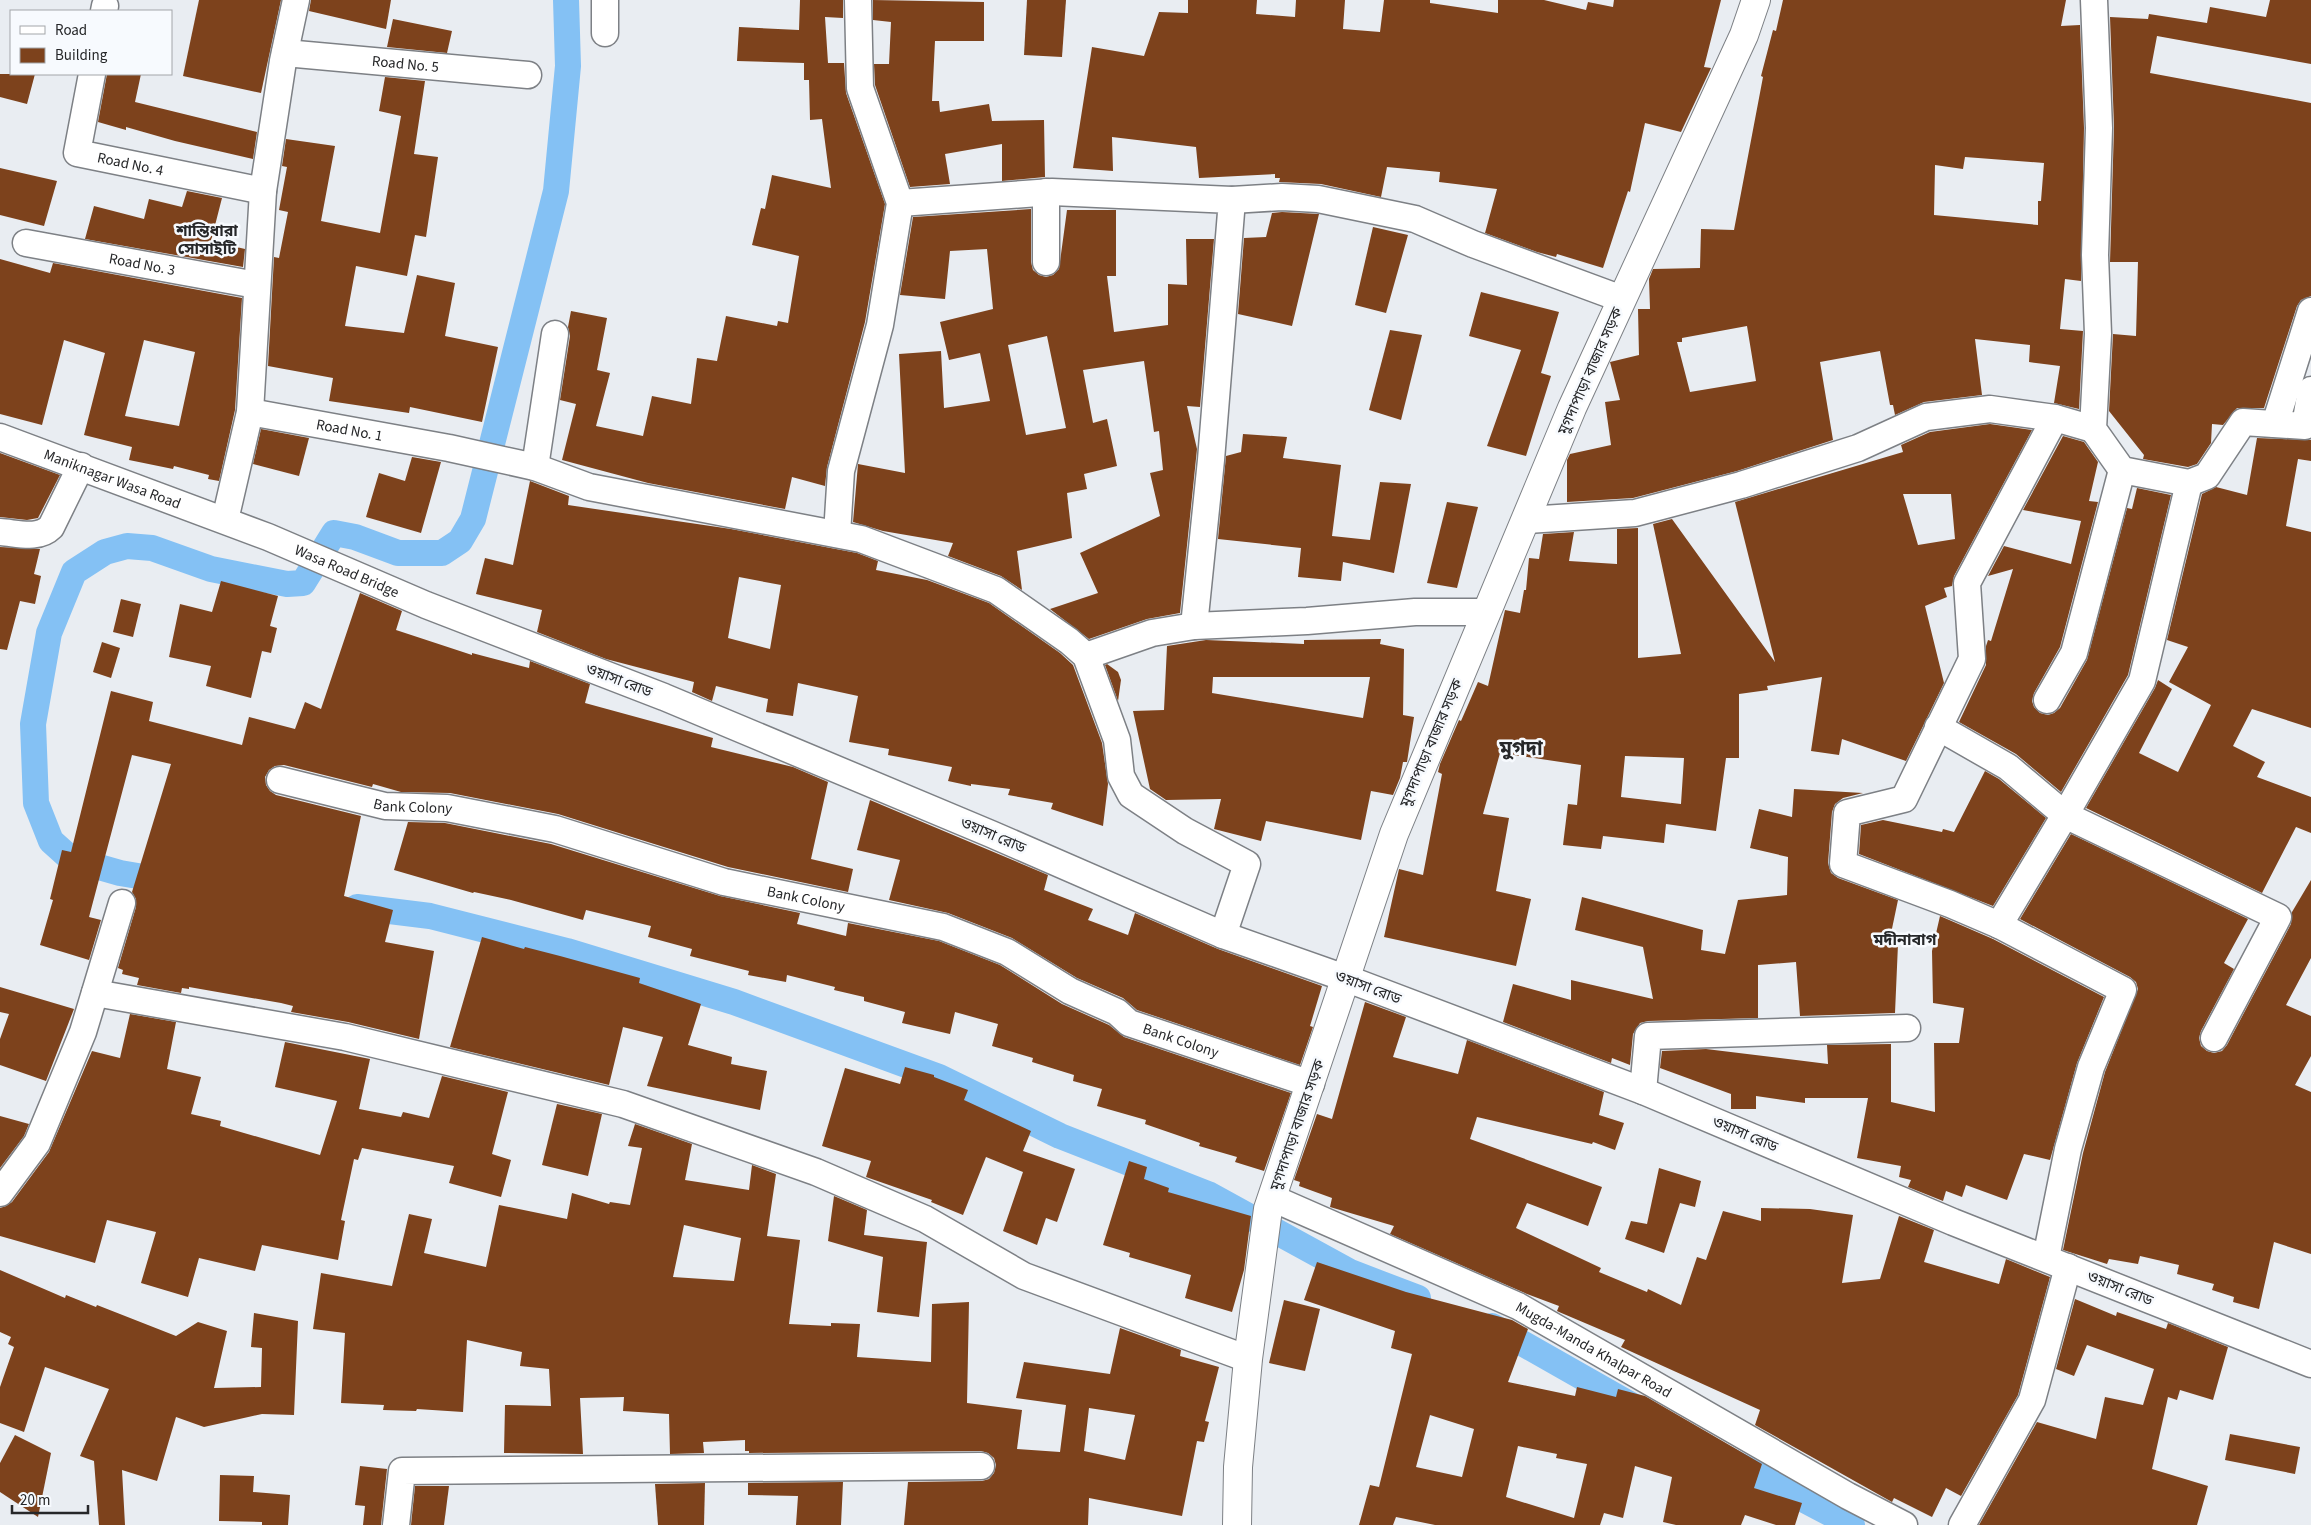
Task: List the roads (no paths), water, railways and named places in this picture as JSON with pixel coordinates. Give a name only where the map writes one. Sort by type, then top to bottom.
[{"type":"street","points":[[225,520],[250,412],[263,191],[285,52],[296,0]]},
{"type":"street","points":[[605,0],[605,33]]},
{"type":"street","points":[[837,534],[841,471],[880,325],[900,203],[860,88],[858,0]]},
{"type":"street","name":"মুগদাপাড়া বাজার সড়ক","points":[[1237,1525],[1238,1467],[1248,1359],[1270,1204],[1394,834],[1527,520],[1572,408],[1744,35],[1756,0]]},
{"type":"street","points":[[2094,0],[2099,128],[2095,255],[2098,334],[2094,428],[2122,470],[2189,483],[2207,476],[2243,422],[2305,426],[2311,390]]},
{"type":"street","name":"Road No. 5","points":[[285,52],[528,75]]},
{"type":"street","name":"Road No. 4","points":[[92,75],[77,153],[263,191]]},
{"type":"street","points":[[900,203],[1046,192],[1232,200],[1282,197],[1318,199],[1415,219],[1473,244],[1622,299]]},
{"type":"street","points":[[1046,192],[1046,262]]},
{"type":"street","points":[[1194,626],[1211,460],[1232,200]]},
{"type":"street","name":"Road No. 3","points":[[26,243],[256,285]]},
{"type":"street","points":[[2275,424],[2311,311]]},
{"type":"street","points":[[529,465],[555,334]]},
{"type":"street","points":[[1527,520],[1635,513],[1741,485],[1858,448],[1926,417],[1990,409],[2055,418],[2094,428]]},
{"type":"street","name":"Road No. 1","points":[[250,412],[449,448],[529,465],[589,487],[861,539],[996,590],[1069,641],[1086,656]]},
{"type":"street","points":[[1962,1525],[2032,1400],[2057,1263],[2068,1149],[2091,1067],[2123,990],[1999,925],[1950,904],[1842,864],[1847,813],[1904,799],[1972,659],[1966,583],[2055,418]]},
{"type":"street","name":"Maniknagar Wasa Road","points":[[0,438],[225,520]]},
{"type":"street","points":[[0,532],[36,535],[45,532],[51,527],[81,466]]},
{"type":"street","points":[[2047,700],[2074,653],[2122,470]]},
{"type":"street","points":[[1999,925],[2142,681],[2189,483]]},
{"type":"street","name":"Wasa Road Bridge","points":[[225,520],[426,605]]},
{"type":"street","name":"ওয়াসা রোড","points":[[426,605],[673,701],[991,834],[1223,935],[1346,978],[1643,1091],[1953,1222],[2311,1364]]},
{"type":"street","points":[[1223,935],[1247,864],[1185,831],[1131,796],[1121,776],[1117,740],[1086,656],[1152,633],[1194,626],[1307,621],[1415,612],[1487,612]]},
{"type":"street","points":[[1938,727],[2008,767],[2065,815],[2278,917],[2214,1038]]},
{"type":"street","name":"Bank Colony","points":[[280,780],[384,806],[447,808],[556,829],[724,882],[943,927],[1008,952],[1070,991],[1116,1012],[1129,1023],[1310,1084]]},
{"type":"street","points":[[0,1193],[37,1143],[84,1032],[122,903]]},
{"type":"street","points":[[95,993],[345,1037],[623,1104],[816,1172],[925,1219],[1024,1276],[1248,1359]]},
{"type":"street","points":[[1643,1091],[1648,1036],[1907,1028]]},
{"type":"street","name":"Mugda-Manda Khalpar Road","points":[[1270,1204],[1518,1306],[1848,1496],[1904,1525]]},
{"type":"street","points":[[396,1525],[402,1471],[981,1466]]},
{"type":"waterway","points":[[173,882],[120,873],[71,859],[51,841],[36,803],[33,724],[49,633],[74,572],[105,552],[127,546],[152,548],[211,569],[287,584],[303,583],[334,533],[355,537],[398,553],[442,553],[460,541],[473,519],[556,191],[568,66],[566,0]]},
{"type":"waterway","points":[[357,907],[430,916],[567,951],[734,1002],[939,1077],[1060,1136],[1208,1194],[1350,1272],[1418,1298]]},
{"type":"waterway","points":[[1492,1326],[1647,1414]]},
{"type":"waterway","points":[[1727,1459],[1852,1525]]},
{"type":"district","name":"শান্তিধারা সোসাইটি","points":[[207,239]]},
{"type":"district","name":"মুগদা","points":[[1521,748]]},
{"type":"district","name":"মদীনাবাগ","points":[[1905,939]]}]
